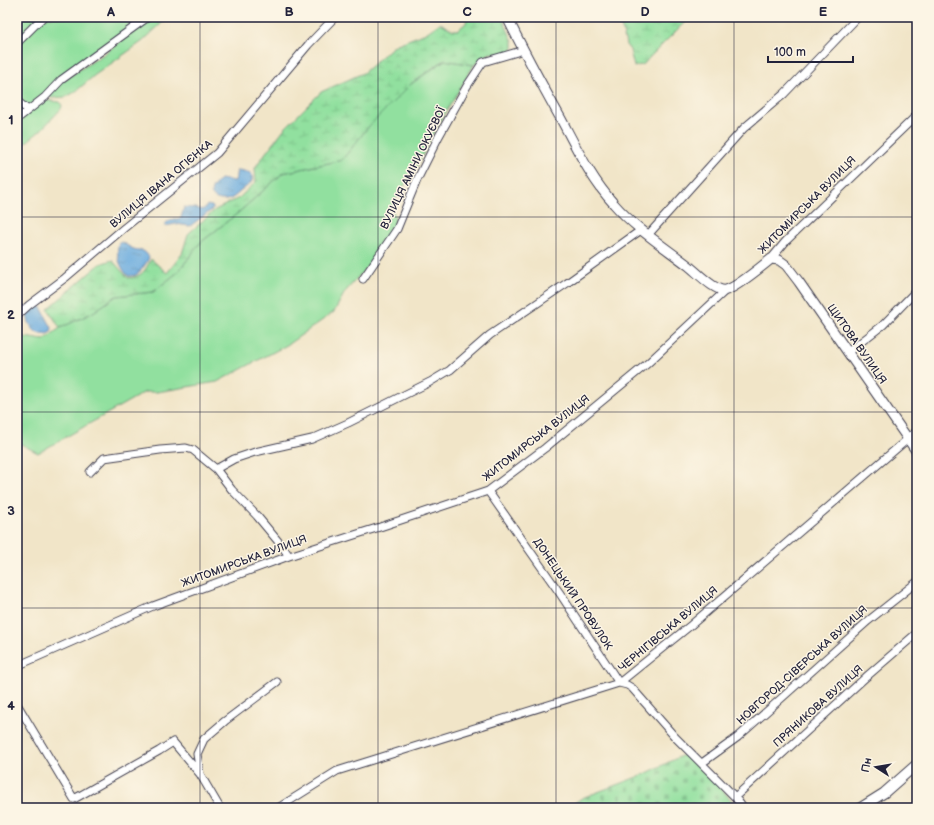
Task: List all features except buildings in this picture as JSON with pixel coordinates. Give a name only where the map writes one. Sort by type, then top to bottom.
[{"type":"street","points":[[17,43],[43,17]]},
{"type":"street","points":[[17,118],[45,97],[62,80],[148,17]]},
{"type":"street","name":"ВУЛИЦЯ ІВАНА ОГІЄНКА","points":[[17,316],[217,153],[308,45],[335,17]]},
{"type":"street","points":[[507,17],[587,168],[606,195],[615,206],[644,232],[715,287],[725,290]]},
{"type":"street","points":[[216,469],[234,459],[255,452],[312,439],[348,423],[430,382],[450,370],[490,335],[644,232],[744,128],[784,94],[858,17]]},
{"type":"street","name":"ВУЛИЦЯ АМІНИ ОКУЄВОЇ","points":[[363,279],[397,229],[417,180],[439,136],[467,86],[483,62],[524,50]]},
{"type":"street","points":[[17,101],[28,110]]},
{"type":"street","name":"ЖИТОМИРСЬКА ВУЛИЦЯ","points":[[17,666],[154,606],[289,556],[488,491],[545,448],[648,362],[725,290],[733,288],[771,259],[786,241],[917,115]]},
{"type":"street","name":"ЩИТОВА ВУЛИЦЯ","points":[[771,259],[779,260],[799,282],[917,452]]},
{"type":"street","points":[[848,352],[883,325],[917,290]]},
{"type":"street","name":"ЧЕРНІГІВСЬКА ВУЛИЦЯ","points":[[278,808],[337,771],[620,683],[691,625],[917,431]]},
{"type":"street","points":[[90,472],[104,458],[160,450],[186,448],[193,450],[216,469],[232,490],[257,516],[289,556]]},
{"type":"street","name":"ДОНЕЦЬКИЙ ПРОВУЛОК","points":[[488,491],[559,592],[620,683],[632,688],[675,737],[735,797],[743,808]]},
{"type":"street","name":"НОВГОРОД-СІВЕРСЬКА ВУЛИЦЯ","points":[[702,763],[738,737],[868,621],[917,582]]},
{"type":"street","name":"ПРЯНИКОВА ВУЛИЦЯ","points":[[735,797],[866,677],[917,633]]},
{"type":"street","points":[[200,774],[197,754],[204,739],[225,721],[277,682]]},
{"type":"street","points":[[17,704],[74,799],[159,751],[172,742],[200,774],[220,808]]},
{"type":"street","points":[[185,757],[197,754]]},
{"type":"street","points":[[860,808],[884,793],[917,764]]},
{"type":"green space","points":[[17,17],[145,17],[53,85],[27,109],[17,116]]},
{"type":"green space","points":[[152,17],[168,17],[143,41],[95,75],[75,92],[66,97],[51,98],[49,96],[61,82],[104,54]]},
{"type":"green space","points":[[467,17],[502,17],[513,42],[513,48],[510,53],[504,55],[490,53],[474,65],[444,60],[411,84],[369,126],[342,160],[283,173],[239,212],[200,243],[178,272],[153,292],[116,296],[92,313],[60,328],[48,309],[100,264],[112,260],[128,278],[140,275],[147,267],[151,259],[167,273],[182,254],[188,234],[215,210],[239,198],[256,182],[255,168],[261,159],[284,129],[321,92],[363,73],[395,45],[426,33],[440,23],[453,30],[458,30],[466,23]]},
{"type":"green space","points":[[615,17],[690,17],[644,64],[634,67],[630,50],[626,45],[625,39],[623,38],[624,33]]},
{"type":"green space","points":[[445,60],[474,65],[433,134],[413,175],[399,192],[392,209],[396,220],[385,243],[367,267],[345,292],[334,312],[287,345],[217,382],[157,392],[145,392],[38,453],[17,442],[17,336],[44,340],[60,328],[92,313],[116,296],[153,292],[178,272],[200,243],[239,212],[283,173],[342,160],[369,126],[411,84]]},
{"type":"green space","points":[[44,100],[60,102],[62,106],[61,109],[41,130],[17,150],[17,121]]},
{"type":"green space","points":[[689,752],[738,808],[621,808],[619,805],[614,808],[567,808],[582,798],[645,774]]},
{"type":"water","points":[[237,170],[251,173],[251,183],[230,199],[220,200],[214,197],[211,192],[214,185],[220,179],[235,181]]},
{"type":"water","points":[[207,205],[212,206],[213,209],[190,226],[176,224],[165,226],[164,224],[171,220],[181,218],[184,207],[202,210]]},
{"type":"water","points":[[122,242],[132,248],[144,251],[149,257],[141,271],[136,275],[128,276],[121,265],[118,256],[118,247],[119,243]]},
{"type":"water","points":[[34,305],[41,307],[52,328],[51,332],[46,334],[38,333],[29,323],[27,314]]}]
